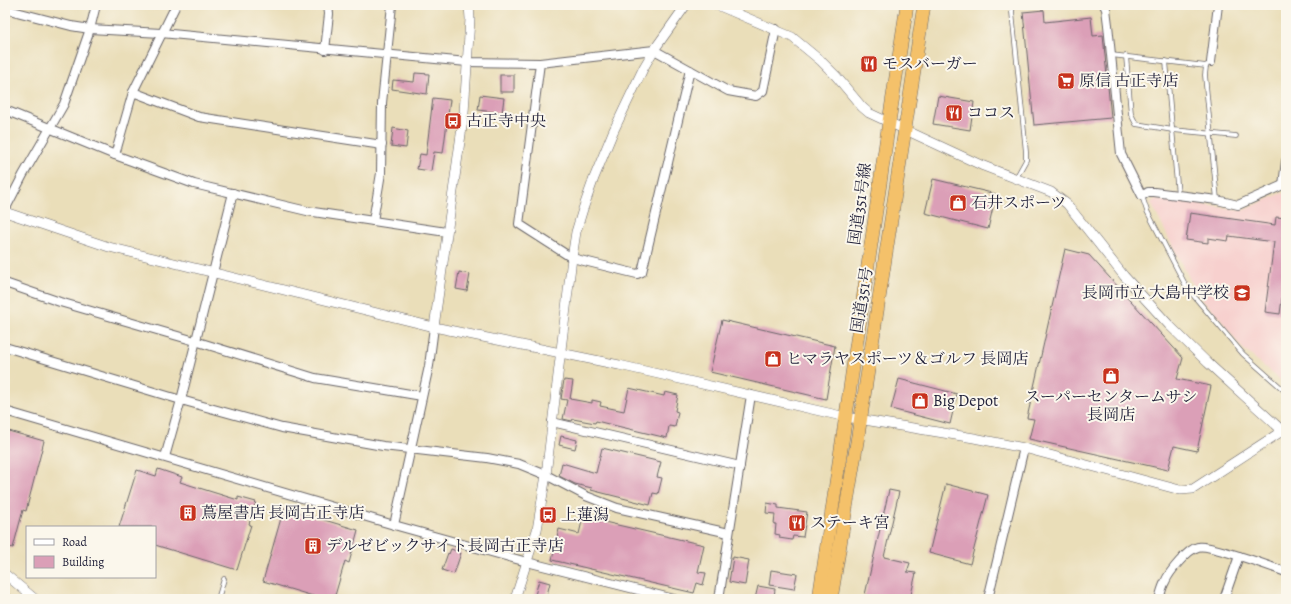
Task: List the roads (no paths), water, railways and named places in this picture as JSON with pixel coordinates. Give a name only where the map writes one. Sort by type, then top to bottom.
[{"type":"highway","name":"国道351号線","points":[[819,599],[907,5]]},
{"type":"highway","name":"国道351号","points":[[831,599],[861,420],[924,5]]},
{"type":"street","points":[[96,5],[90,29],[64,104],[5,211],[109,247],[434,327],[561,353],[846,417],[974,438],[1024,448],[1180,490],[1193,489],[1284,432],[1208,363],[1164,320],[1124,276],[1067,204],[1051,192],[981,166],[869,113],[821,61],[792,37],[717,5]]},
{"type":"street","points":[[115,155],[133,92],[176,5]]},
{"type":"street","points":[[325,50],[330,14],[328,5]]},
{"type":"street","points":[[373,221],[381,173],[382,103],[392,5]]},
{"type":"street","points":[[394,525],[429,366],[446,232],[464,113],[470,19],[469,5]]},
{"type":"street","points":[[515,599],[537,530],[546,475],[576,232],[594,178],[633,90],[654,50],[686,5]]},
{"type":"street","points":[[1104,5],[1108,25],[1121,154],[1142,196],[1148,192],[1154,192],[1217,200],[1238,205],[1284,185],[1286,162]]},
{"type":"street","points":[[1208,64],[1218,5]]},
{"type":"street","points":[[5,10],[71,26],[90,29],[161,33],[325,50],[468,62],[540,63],[654,50],[728,91],[756,96],[763,91],[776,29]]},
{"type":"street","points":[[540,63],[519,224],[572,258],[637,274],[642,272],[690,70]]},
{"type":"street","points":[[133,92],[199,116],[382,145]]},
{"type":"street","points":[[5,110],[115,155],[194,184],[307,211],[446,232]]},
{"type":"street","points":[[165,457],[181,400],[233,193]]},
{"type":"street","points":[[5,283],[60,302],[315,378],[422,396]]},
{"type":"street","points":[[5,347],[181,400],[282,428],[375,445],[487,458],[519,464],[546,475],[586,496],[617,508],[729,533]]},
{"type":"street","points":[[719,599],[751,395]]},
{"type":"street","points":[[5,411],[394,525],[527,562],[674,599]]},
{"type":"street","points":[[552,422],[740,466]]},
{"type":"street","points":[[988,599],[1024,448]]},
{"type":"street","points":[[1159,599],[1167,578],[1191,549],[1200,546],[1239,556],[1286,572]]},
{"type":"street","points":[[1224,599],[1239,556]]},
{"type":"street","points":[[5,574],[35,599]]},
{"type":"lane","points":[[1013,5],[1012,12],[1026,152],[1026,160],[1016,178]]},
{"type":"lane","points":[[1111,55],[1166,62],[1208,64],[1205,75],[1217,200]]},
{"type":"lane","points":[[1126,56],[1131,114],[1136,124],[1173,130],[1236,136]]},
{"type":"lane","points":[[1166,62],[1178,195]]},
{"type":"lane","points":[[1142,196],[1147,210],[1187,288],[1243,354],[1286,392]]},
{"type":"lane","points":[[218,599],[224,579]]},
{"type":"place","name":"モスバーガー","points":[[869,64]]},
{"type":"place","name":"原信 古正寺店","points":[[1066,81]]},
{"type":"place","name":"ココス","points":[[954,113]]},
{"type":"place","name":"古正寺中央","points":[[453,121]]},
{"type":"place","name":"石井スポーツ","points":[[958,203]]},
{"type":"place","name":"長岡市立 大島中学校","points":[[1242,293]]},
{"type":"place","name":"ヒマラヤスポーツ＆ゴルフ 長岡店","points":[[773,359]]},
{"type":"place","name":"スーパーセンタームサシ 長岡店","points":[[1111,376]]},
{"type":"place","name":"Big Depot","points":[[920,401]]},
{"type":"place","name":"蔦屋書店 長岡古正寺店","points":[[188,513]]},
{"type":"place","name":"上蓮潟","points":[[548,515]]},
{"type":"place","name":"ステーキ宮","points":[[797,523]]},
{"type":"place","name":"デルゼビックサイト長岡古正寺店","points":[[313,546]]}]
